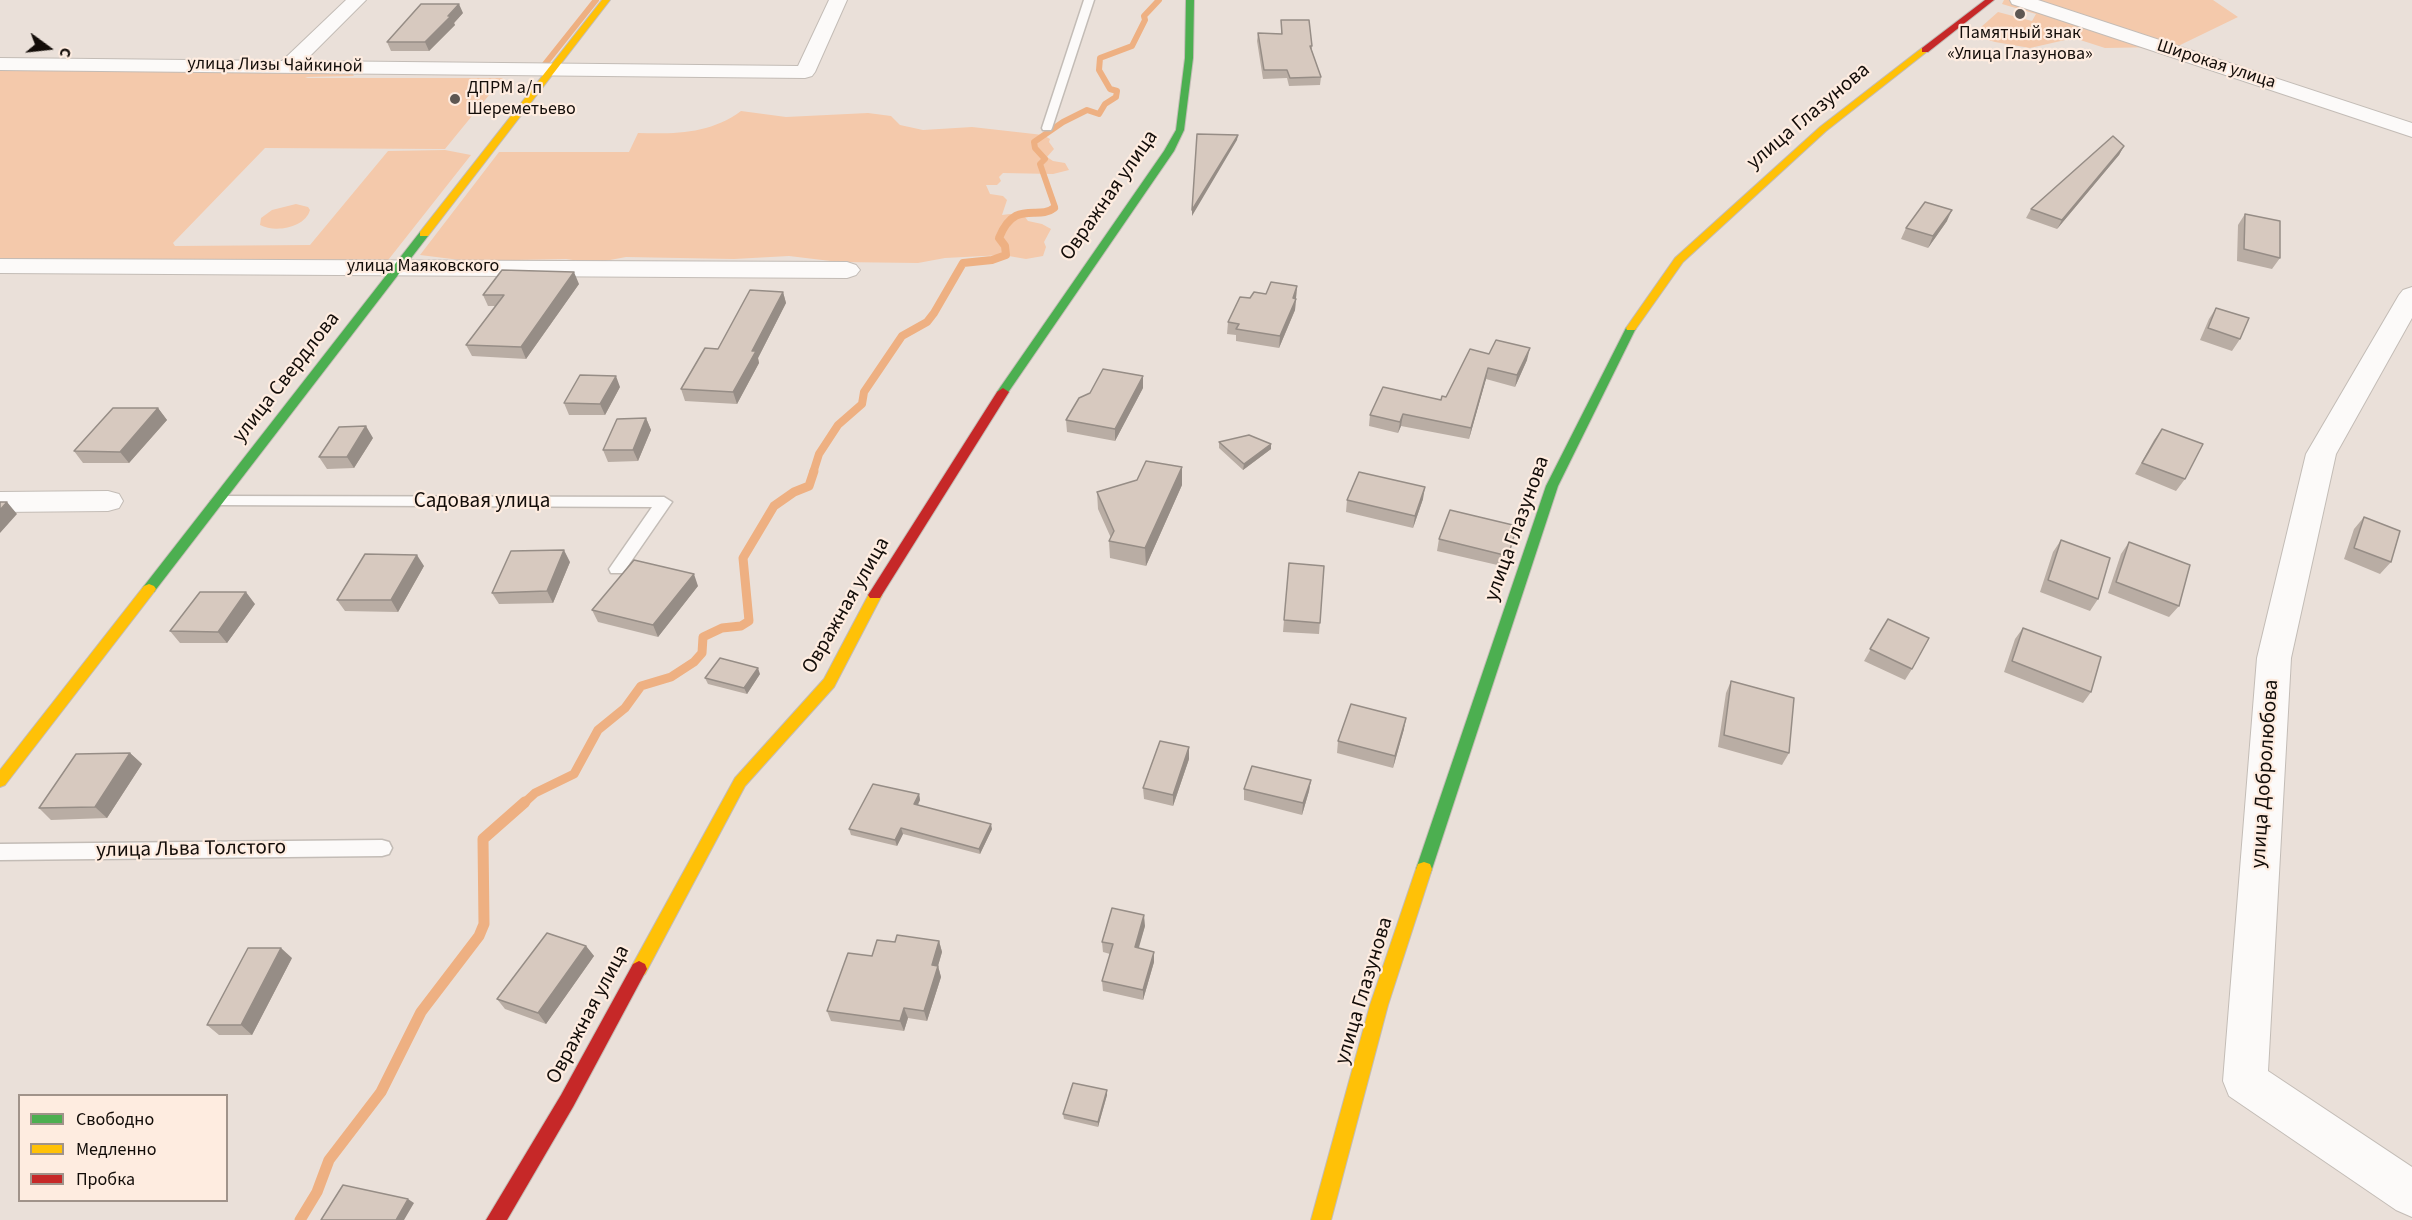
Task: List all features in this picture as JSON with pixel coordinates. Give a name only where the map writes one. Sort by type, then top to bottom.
[{"type":"street","points":[[288,66],[357,0]]},
{"type":"street","name":"улица Свердлова","points":[[0,781],[606,0]]},
{"type":"street","name":"улица Лизы Чайкиной","points":[[0,64],[805,72],[838,0]]},
{"type":"street","name":"Овражная улица","points":[[496,1220],[567,1101],[646,951],[740,782],[829,683],[871,602],[1014,374],[1169,152],[1180,130],[1189,58],[1190,0]]},
{"type":"street","name":"улица Глазунова","points":[[1321,1220],[1379,1005],[1552,486],[1634,321],[1679,260],[1823,129],[1990,0]]},
{"type":"street","name":"Широкая улица","points":[[2019,0],[2412,130]]},
{"type":"street","name":"улица Маяковского","points":[[0,266],[847,270]]},
{"type":"street","name":"улица Добролюбова","points":[[2412,295],[2321,454],[2274,658],[2245,1080],[2412,1194]]},
{"type":"street","points":[[0,502],[108,501]]},
{"type":"lane","points":[[1047,128],[1089,0]]},
{"type":"lane","name":"Садовая улица","points":[[219,501],[664,502],[617,569]]},
{"type":"lane","name":"улица Льва Толстого","points":[[0,852],[382,848]]},
{"type":"shaded area","points":[[2004,0],[2015,0],[2159,47],[2105,48],[2074,38],[2030,48],[1995,42],[1972,35],[1998,12],[2032,21],[2036,14],[2002,4]]},
{"type":"shaded area","points":[[2029,0],[2213,0],[2238,17],[2174,48]]},
{"type":"shaded area","points":[[0,67],[352,73],[354,76],[305,77],[308,78],[503,78],[445,149],[265,148],[173,243],[175,246],[310,245],[388,151],[445,150],[471,155],[385,264],[0,264]]},
{"type":"shaded area","points":[[741,111],[786,117],[868,113],[891,116],[900,125],[923,130],[972,127],[1043,135],[1050,139],[1049,142],[1054,149],[1047,157],[1053,161],[1065,163],[1069,170],[1053,174],[1003,173],[997,185],[986,185],[990,194],[1003,196],[1007,200],[1002,215],[1025,217],[1028,221],[1051,229],[1044,242],[1046,247],[1043,256],[1026,259],[1003,255],[945,258],[918,263],[839,262],[789,256],[734,259],[626,257],[594,263],[566,259],[468,261],[420,255],[499,152],[629,152],[638,133],[692,131],[717,124]]},
{"type":"shaded area","points":[[296,204],[308,207],[310,210],[307,216],[296,225],[273,229],[260,225],[261,218],[272,210]]},
{"type":"building","points":[[421,4],[459,4],[448,16],[451,16],[425,42],[387,42]]},
{"type":"building","points":[[1281,20],[1309,20],[1312,46],[1310,46],[1321,77],[1290,78],[1287,70],[1264,70],[1258,33],[1282,34]]},
{"type":"building","points":[[1197,134],[1238,135],[1192,210]]},
{"type":"building","points":[[2113,136],[2124,146],[2062,220],[2031,209]]},
{"type":"building","points":[[1925,202],[1952,210],[1933,236],[1906,228]]},
{"type":"building","points":[[2245,214],[2280,221],[2280,258],[2244,249]]},
{"type":"building","points":[[502,270],[574,272],[521,347],[466,345],[504,295],[483,295]]},
{"type":"building","points":[[1271,282],[1297,286],[1293,298],[1296,299],[1280,336],[1236,329],[1239,324],[1228,322],[1240,297],[1250,298],[1254,292],[1266,294]]},
{"type":"building","points":[[750,290],[783,292],[752,351],[756,351],[733,392],[681,389],[705,348],[718,349]]},
{"type":"building","points":[[2216,308],[2249,318],[2240,339],[2208,328]]},
{"type":"building","points":[[1496,340],[1530,348],[1517,375],[1488,368],[1471,428],[1403,414],[1400,422],[1370,415],[1383,387],[1441,400],[1442,396],[1446,397],[1470,349],[1489,354]]},
{"type":"building","points":[[1103,369],[1143,376],[1115,429],[1066,420],[1079,398],[1090,393]]},
{"type":"building","points":[[580,375],[616,376],[600,404],[564,403]]},
{"type":"building","points":[[113,408],[158,408],[120,452],[74,451]]},
{"type":"building","points":[[646,418],[633,450],[603,450],[617,419]]},
{"type":"building","points":[[366,426],[347,457],[319,457],[339,427]]},
{"type":"building","points":[[2162,429],[2203,444],[2185,479],[2142,463]]},
{"type":"building","points":[[1249,435],[1271,444],[1244,464],[1219,442]]},
{"type":"building","points":[[1146,461],[1182,467],[1145,548],[1109,541],[1114,531],[1097,492],[1137,480]]},
{"type":"building","points":[[1359,472],[1425,487],[1415,516],[1347,500]]},
{"type":"building","points":[[0,502],[7,502],[0,510]]},
{"type":"building","points":[[1450,510],[1517,526],[1508,556],[1439,539]]},
{"type":"building","points":[[2364,517],[2400,531],[2391,562],[2354,548]]},
{"type":"building","points":[[2061,540],[2110,558],[2098,599],[2048,580]]},
{"type":"building","points":[[2129,542],[2190,565],[2179,606],[2116,582]]},
{"type":"building","points":[[564,550],[547,591],[492,593],[511,551]]},
{"type":"building","points":[[365,554],[417,555],[391,600],[337,600]]},
{"type":"building","points":[[634,560],[694,574],[653,625],[592,610]]},
{"type":"building","points":[[1289,563],[1324,566],[1320,623],[1284,620]]},
{"type":"building","points":[[200,592],[246,592],[218,632],[170,631]]},
{"type":"building","points":[[1888,619],[1929,638],[1912,669],[1870,649]]},
{"type":"building","points":[[2023,628],[2101,657],[2091,692],[2012,661]]},
{"type":"building","points":[[720,658],[758,668],[744,688],[705,678]]},
{"type":"building","points":[[1731,681],[1794,698],[1789,753],[1724,735]]},
{"type":"building","points":[[1351,704],[1406,718],[1395,756],[1338,741]]},
{"type":"building","points":[[1160,741],[1189,747],[1173,795],[1143,788]]},
{"type":"building","points":[[130,753],[95,807],[39,808],[76,754]]},
{"type":"building","points":[[1252,766],[1311,780],[1303,803],[1244,789]]},
{"type":"building","points":[[873,784],[919,794],[914,804],[991,824],[979,849],[901,828],[895,840],[849,829]]},
{"type":"building","points":[[1112,908],[1144,915],[1135,947],[1154,952],[1143,990],[1102,981],[1113,944],[1102,942]]},
{"type":"building","points":[[547,933],[586,946],[538,1013],[497,999]]},
{"type":"building","points":[[897,935],[939,941],[932,965],[938,966],[924,1011],[904,1008],[900,1021],[827,1011],[848,953],[872,956],[877,940],[895,942]]},
{"type":"building","points":[[248,948],[281,948],[241,1025],[207,1025]]},
{"type":"building","points":[[1073,1083],[1107,1090],[1098,1122],[1063,1114]]},
{"type":"building","points":[[343,1185],[408,1199],[396,1220],[321,1220]]},
{"type":"waterway","points":[[545,64],[596,0]]},
{"type":"waterway","points":[[1054,208],[1040,164],[1045,159],[1035,148],[1034,142],[1063,122],[1087,110],[1099,114],[1105,104],[1116,97],[1117,91],[1110,89],[1099,70],[1100,58],[1132,46],[1145,20],[1144,16],[1159,0]]},
{"type":"waterway","points":[[813,473],[819,454],[838,425],[862,404],[864,392],[902,336],[927,322],[934,313],[963,263],[992,260],[1006,255],[1005,246],[999,238],[1012,218],[1019,214],[1041,213],[1054,208]]},
{"type":"waterway","points":[[523,804],[535,793],[574,774],[598,730],[625,708],[641,686],[671,677],[694,662],[702,653],[703,637],[722,628],[741,626],[749,621],[743,558],[774,506],[794,492],[809,486],[814,471]]},
{"type":"waterway","points":[[300,1220],[317,1192],[329,1160],[381,1092],[421,1012],[479,936],[484,924],[483,839],[525,802]]},
{"type":"traffic: fast","points":[[1003,392],[1169,151],[1180,130],[1189,58],[1190,0]]},
{"type":"traffic: fast","points":[[149,589],[424,234]]},
{"type":"traffic: fast","points":[[1424,869],[1552,486],[1631,328]]},
{"type":"traffic: slow","points":[[424,234],[606,0]]},
{"type":"traffic: slow","points":[[1631,328],[1679,260],[1823,129],[1925,50]]},
{"type":"traffic: slow","points":[[0,781],[149,589]]},
{"type":"traffic: slow","points":[[639,969],[740,782],[829,683],[875,595]]},
{"type":"traffic: slow","points":[[1321,1220],[1379,1005],[1424,869]]},
{"type":"traffic: jam","points":[[1925,50],[1990,0]]},
{"type":"traffic: jam","points":[[875,595],[1003,392]]},
{"type":"traffic: jam","points":[[496,1220],[567,1101],[639,969]]},
{"type":"place","name":"Памятный знак «Улица Глазунова»","points":[[2020,14]]},
{"type":"place","name":"ДПРМ а/п Шереметьево","points":[[455,99]]}]
